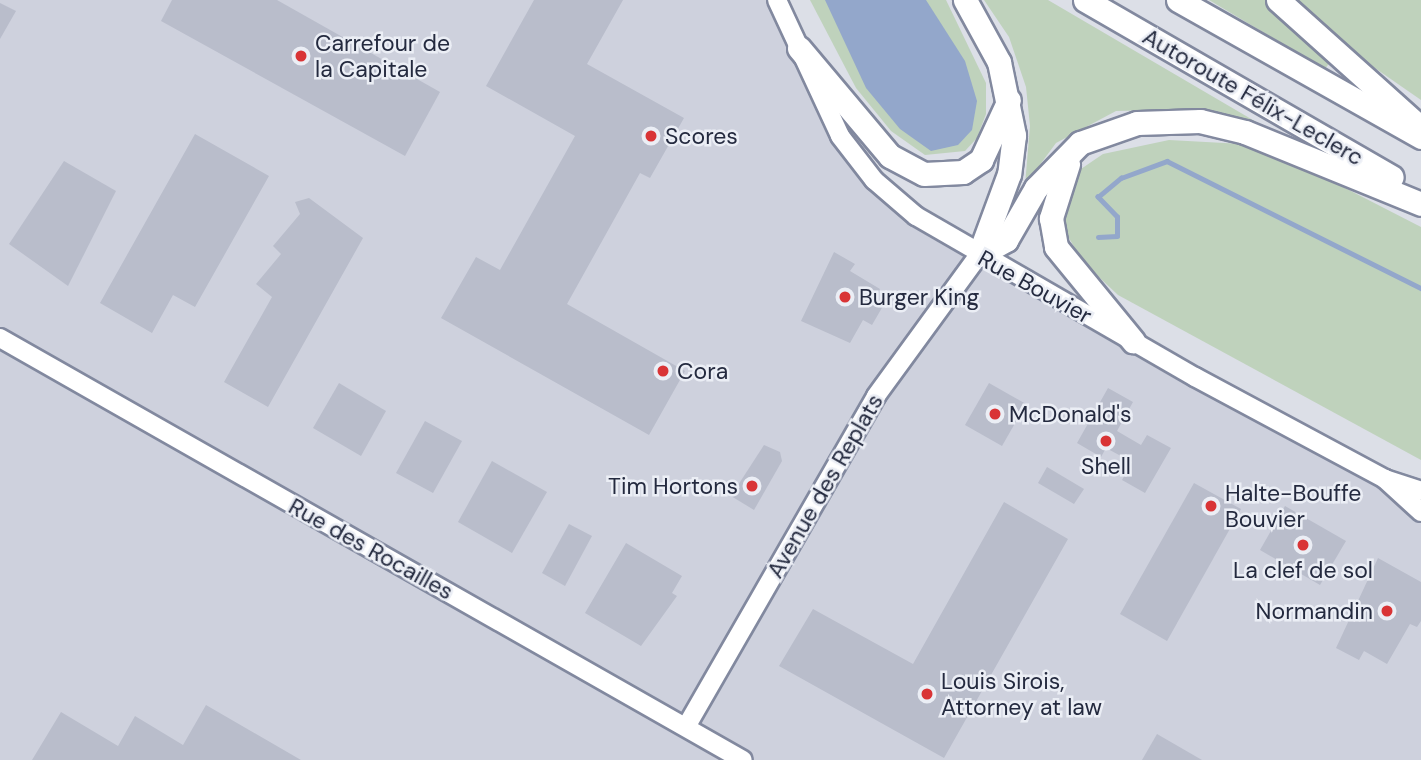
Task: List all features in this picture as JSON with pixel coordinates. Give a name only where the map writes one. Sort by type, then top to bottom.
[{"type":"highway","points":[[965,0],[999,62],[1009,100],[1014,135],[1009,174],[983,229],[979,255]]},
{"type":"highway","name":"Autoroute Félix-Leclerc","points":[[1085,0],[1421,195]]},
{"type":"highway","name":"Autoroute Félix-Leclerc","points":[[1178,0],[1421,137]]},
{"type":"highway","points":[[1278,0],[1421,128]]},
{"type":"highway","points":[[799,48],[890,156],[924,174],[962,172],[981,160],[1009,100]]},
{"type":"highway","points":[[979,255],[1006,240],[1036,188],[1080,143],[1137,122],[1200,121],[1245,132],[1421,204]]},
{"type":"highway","points":[[1080,143],[1055,193],[1053,235],[1075,275],[1133,341]]},
{"type":"street","name":"Rue Bouvier","points":[[777,0],[840,136],[874,180],[979,255],[1385,480],[1421,491]]},
{"type":"street","name":"Avenue des Replats","points":[[687,727],[876,396],[979,255]]},
{"type":"street","name":"Rue des Rocailles","points":[[0,338],[743,760]]},
{"type":"street","name":"Rue Bouvier","points":[[1385,480],[1421,512]]},
{"type":"shaded area","points":[[0,0],[777,0],[823,105],[894,199],[1421,504],[1421,760],[0,760]]},
{"type":"green space","points":[[810,0],[946,0],[986,83],[986,114],[977,138],[965,151],[925,155],[891,131],[856,88]]},
{"type":"green space","points":[[984,0],[1048,0],[1258,123],[1202,109],[1116,111],[1056,143],[1025,185],[1030,126],[1026,87],[1009,37]]},
{"type":"green space","points":[[1209,0],[1267,0],[1330,62],[1325,69]]},
{"type":"green space","points":[[1297,0],[1421,0],[1421,100],[1372,66]]},
{"type":"green space","points":[[1169,140],[1261,145],[1421,227],[1421,460],[1118,295],[1084,263],[1067,235],[1064,210],[1078,171],[1103,154]]},
{"type":"water","points":[[825,0],[926,0],[965,61],[977,101],[972,130],[958,145],[931,151],[900,129],[866,88]]},
{"type":"building","name":"Carrefour de la Capitale","points":[[172,0],[277,0],[440,92],[405,156],[161,21]]},
{"type":"building","points":[[534,0],[623,0],[587,64],[684,118],[650,178],[640,173],[567,304],[685,371],[649,435],[441,318],[476,257],[500,270],[575,136],[486,86]]},
{"type":"building","points":[[0,3],[16,11],[0,39]]},
{"type":"building","points":[[195,134],[269,176],[195,307],[173,295],[152,333],[100,303]]},
{"type":"building","points":[[64,161],[116,191],[68,286],[9,244]]},
{"type":"building","points":[[309,198],[363,238],[268,407],[224,382],[272,297],[256,284],[281,254],[273,246],[300,214],[295,202]]},
{"type":"building","name":"Burger King","points":[[834,252],[855,264],[850,271],[880,289],[874,301],[883,306],[872,325],[863,320],[850,343],[801,321]]},
{"type":"building","points":[[339,383],[386,411],[361,456],[313,428]]},
{"type":"building","name":"McDonald's","points":[[989,383],[1026,404],[1002,446],[965,425]]},
{"type":"building","name":"Shell","points":[[1108,388],[1133,402],[1117,431],[1141,445],[1147,435],[1171,448],[1145,493],[1122,480],[1132,462],[1106,448],[1101,457],[1077,443]]},
{"type":"building","points":[[425,421],[462,441],[433,493],[396,473]]},
{"type":"building","name":"Tim Hortons","points":[[764,445],[780,452],[782,461],[754,510],[731,496]]},
{"type":"building","points":[[492,461],[547,492],[512,553],[458,522]]},
{"type":"building","points":[[1047,467],[1084,489],[1074,504],[1038,483]]},
{"type":"building","points":[[1194,483],[1241,509],[1167,641],[1120,614]]},
{"type":"building","points":[[1004,502],[1068,539],[944,758],[779,666],[813,609],[913,664]]},
{"type":"building","name":"La clef de sol","points":[[1285,506],[1346,541],[1320,585],[1260,550]]},
{"type":"building","points":[[569,524],[592,536],[565,586],[542,573]]},
{"type":"building","points":[[626,543],[682,576],[672,593],[677,596],[641,646],[585,613]]},
{"type":"building","name":"Normandin","points":[[1378,558],[1421,582],[1421,621],[1417,627],[1410,624],[1387,664],[1364,651],[1359,660],[1336,648]]},
{"type":"building","points":[[206,705],[301,760],[32,760],[61,712],[118,746],[135,716],[183,745]]},
{"type":"building","points":[[1157,734],[1202,760],[1142,760]]},
{"type":"waterway","points":[[1098,237],[1117,236],[1117,217],[1098,197],[1121,178],[1167,161],[1421,288]]},
{"type":"place","name":"Carrefour de la Capitale","points":[[301,56]]},
{"type":"place","name":"Scores","points":[[651,136]]},
{"type":"place","name":"Burger King","points":[[845,297]]},
{"type":"place","name":"Cora","points":[[663,371]]},
{"type":"place","name":"McDonald's","points":[[995,414]]},
{"type":"place","name":"Shell","points":[[1106,441]]},
{"type":"place","name":"Tim Hortons","points":[[752,486]]},
{"type":"place","name":"Halte-Bouffe Bouvier","points":[[1211,506]]},
{"type":"place","name":"La clef de sol","points":[[1303,545]]},
{"type":"place","name":"Normandin","points":[[1387,611]]},
{"type":"place","name":"Louis Sirois, Attorney at law","points":[[927,694]]}]
